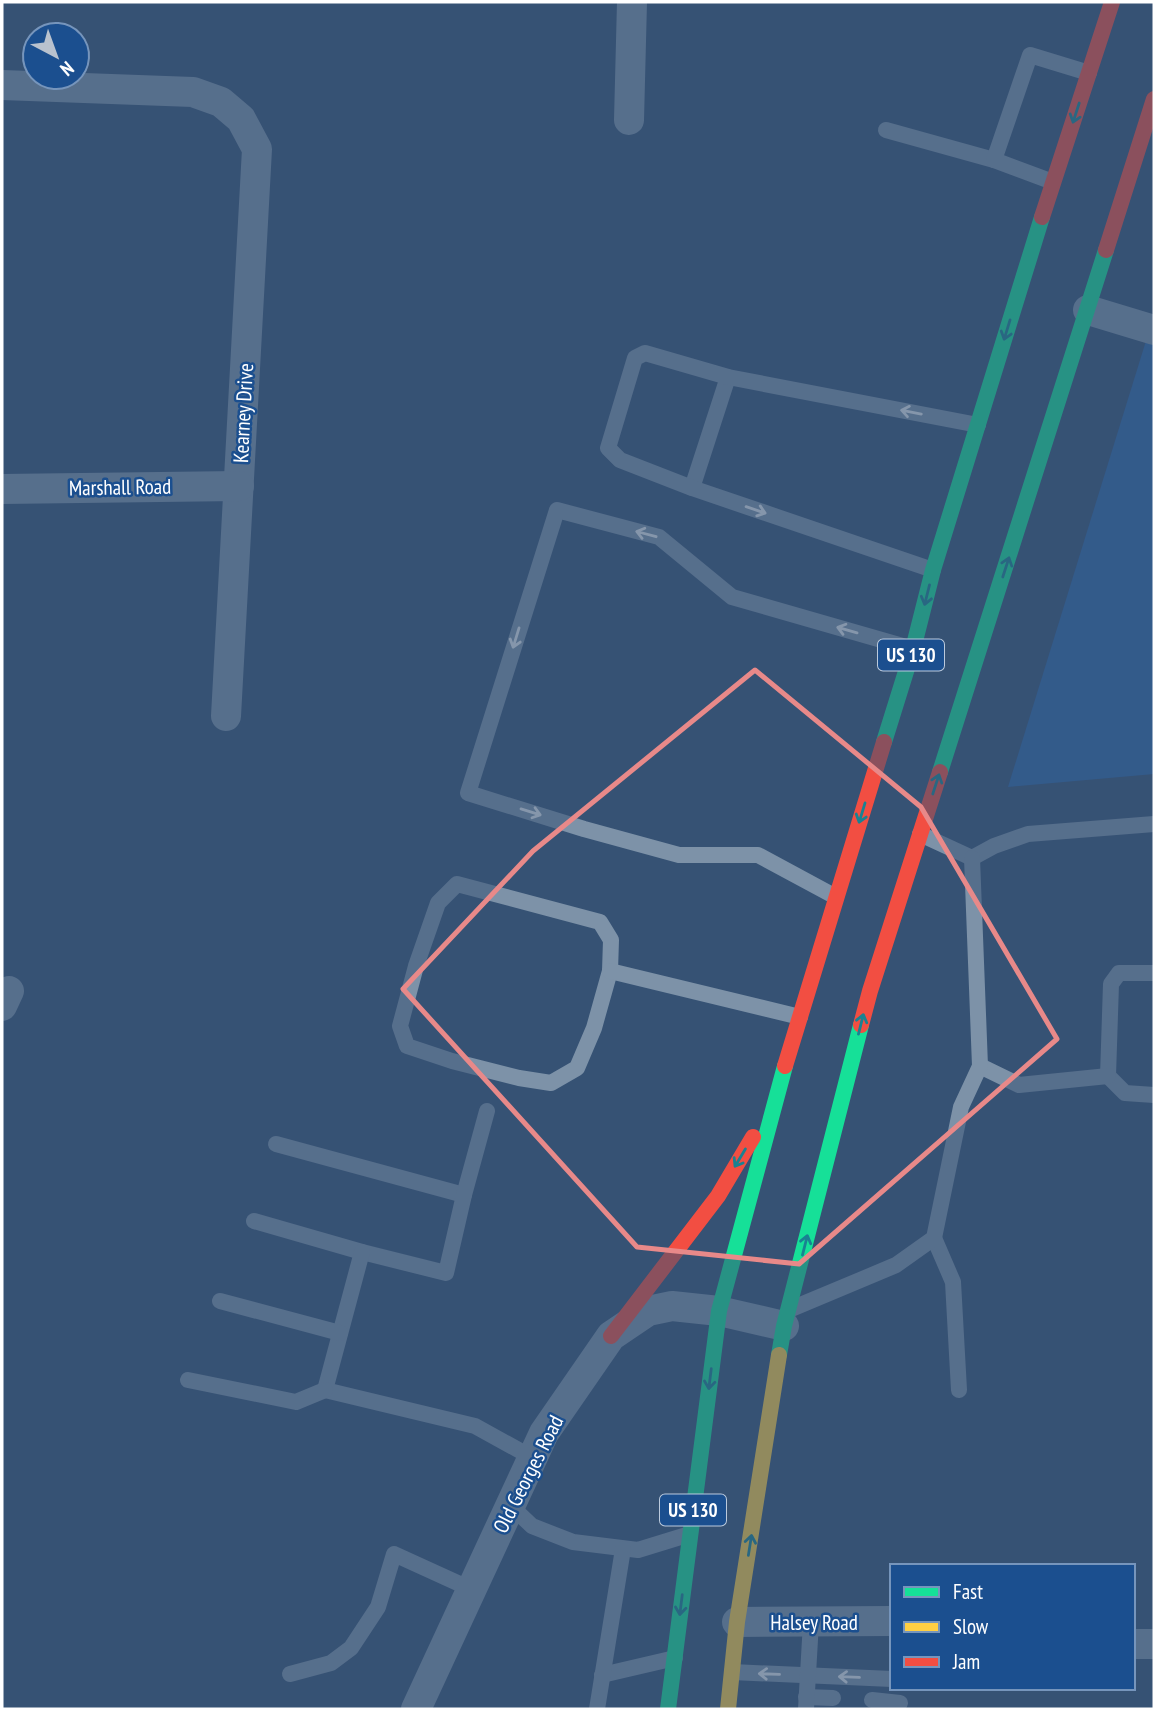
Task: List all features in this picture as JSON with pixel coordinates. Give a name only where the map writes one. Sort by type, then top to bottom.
[{"type":"highway","name":"US 130","points":[[668,1709],[719,1311],[775,1099],[913,649],[933,570],[1112,2]]},
{"type":"highway","name":"US 130","points":[[727,1709],[737,1622],[786,1318],[870,991],[1154,99]]},
{"type":"highway","points":[[611,1336],[718,1196],[775,1099]]},
{"type":"street","points":[[629,120],[632,2]]},
{"type":"street","name":"Kearney Drive","points":[[2,85],[193,92],[221,102],[237,115],[257,149],[226,716]]},
{"type":"street","points":[[1088,310],[1154,330]]},
{"type":"street","name":"Marshall Road","points":[[2,489],[239,486]]},
{"type":"street","name":"Old Georges Road","points":[[416,1709],[544,1433],[611,1336],[648,1311],[672,1306],[786,1318]]},
{"type":"street","name":"Halsey Road","points":[[737,1622],[890,1621]]},
{"type":"street","points":[[1135,1644],[1154,1644]]},
{"type":"lane","points":[[1095,10],[1104,28]]},
{"type":"lane","points":[[994,160],[1030,55],[1089,73]]},
{"type":"lane","points":[[886,130],[994,160],[1054,182]]},
{"type":"lane","points":[[933,570],[692,488],[620,460],[608,448],[635,358],[645,353],[728,377],[978,425]]},
{"type":"lane","points":[[692,488],[728,377]]},
{"type":"lane","points":[[835,897],[758,855],[679,855],[468,793],[557,510],[659,537],[732,597],[913,649]]},
{"type":"lane","points":[[972,858],[994,846],[1028,834],[1154,824]]},
{"type":"lane","points":[[920,834],[972,858]]},
{"type":"lane","points":[[960,1390],[953,1282],[934,1238],[961,1107],[980,1066],[972,858]]},
{"type":"lane","points":[[457,884],[600,922],[611,940],[610,971],[594,1028],[577,1068],[551,1083],[466,1065],[407,1046],[400,1026],[416,966],[438,903],[457,884]]},
{"type":"lane","points":[[610,971],[800,1017]]},
{"type":"lane","points":[[1154,972],[1119,973],[1111,984],[1108,1076],[1125,1093],[1154,1095]]},
{"type":"lane","points":[[980,1066],[1019,1085],[1108,1076]]},
{"type":"lane","points":[[254,1221],[446,1273],[487,1111]]},
{"type":"lane","points":[[276,1144],[464,1195]]},
{"type":"lane","points":[[786,1318],[896,1265],[934,1238]]},
{"type":"lane","points":[[325,1390],[362,1252]]},
{"type":"lane","points":[[220,1301],[340,1333]]},
{"type":"lane","points":[[188,1380],[296,1402],[325,1390],[475,1426],[533,1458]]},
{"type":"lane","points":[[511,1506],[532,1526],[573,1542],[638,1550],[690,1534]]},
{"type":"lane","points":[[597,1709],[623,1549]]},
{"type":"lane","points":[[290,1674],[331,1663],[351,1648],[378,1607],[394,1554],[472,1590]]},
{"type":"lane","points":[[811,1622],[806,1703],[833,1698]]},
{"type":"lane","points":[[602,1675],[674,1658]]},
{"type":"lane","points":[[732,1672],[890,1679]]},
{"type":"lane","points":[[873,1700],[900,1700]]},
{"type":"highlighted area","points":[[755,670],[921,807],[1057,1039],[799,1264],[637,1247],[403,989],[533,851]]},
{"type":"shaded area","points":[[1154,315],[1154,774],[1008,787]]},
{"type":"traffic: fast","points":[[884,742],[913,649],[933,570],[1042,217]]},
{"type":"traffic: fast","points":[[940,772],[1106,250]]},
{"type":"traffic: fast","points":[[779,1355],[784,1326],[861,1025]]},
{"type":"traffic: fast","points":[[668,1709],[719,1311],[785,1066]]},
{"type":"traffic: slow","points":[[728,1709],[737,1622],[779,1355]]},
{"type":"traffic: jam","points":[[1042,217],[1112,2]]},
{"type":"traffic: jam","points":[[1106,250],[1154,99]]},
{"type":"traffic: jam","points":[[785,1066],[884,742]]},
{"type":"traffic: jam","points":[[861,1025],[940,772]]},
{"type":"traffic: jam","points":[[611,1336],[718,1196],[753,1137]]}]
